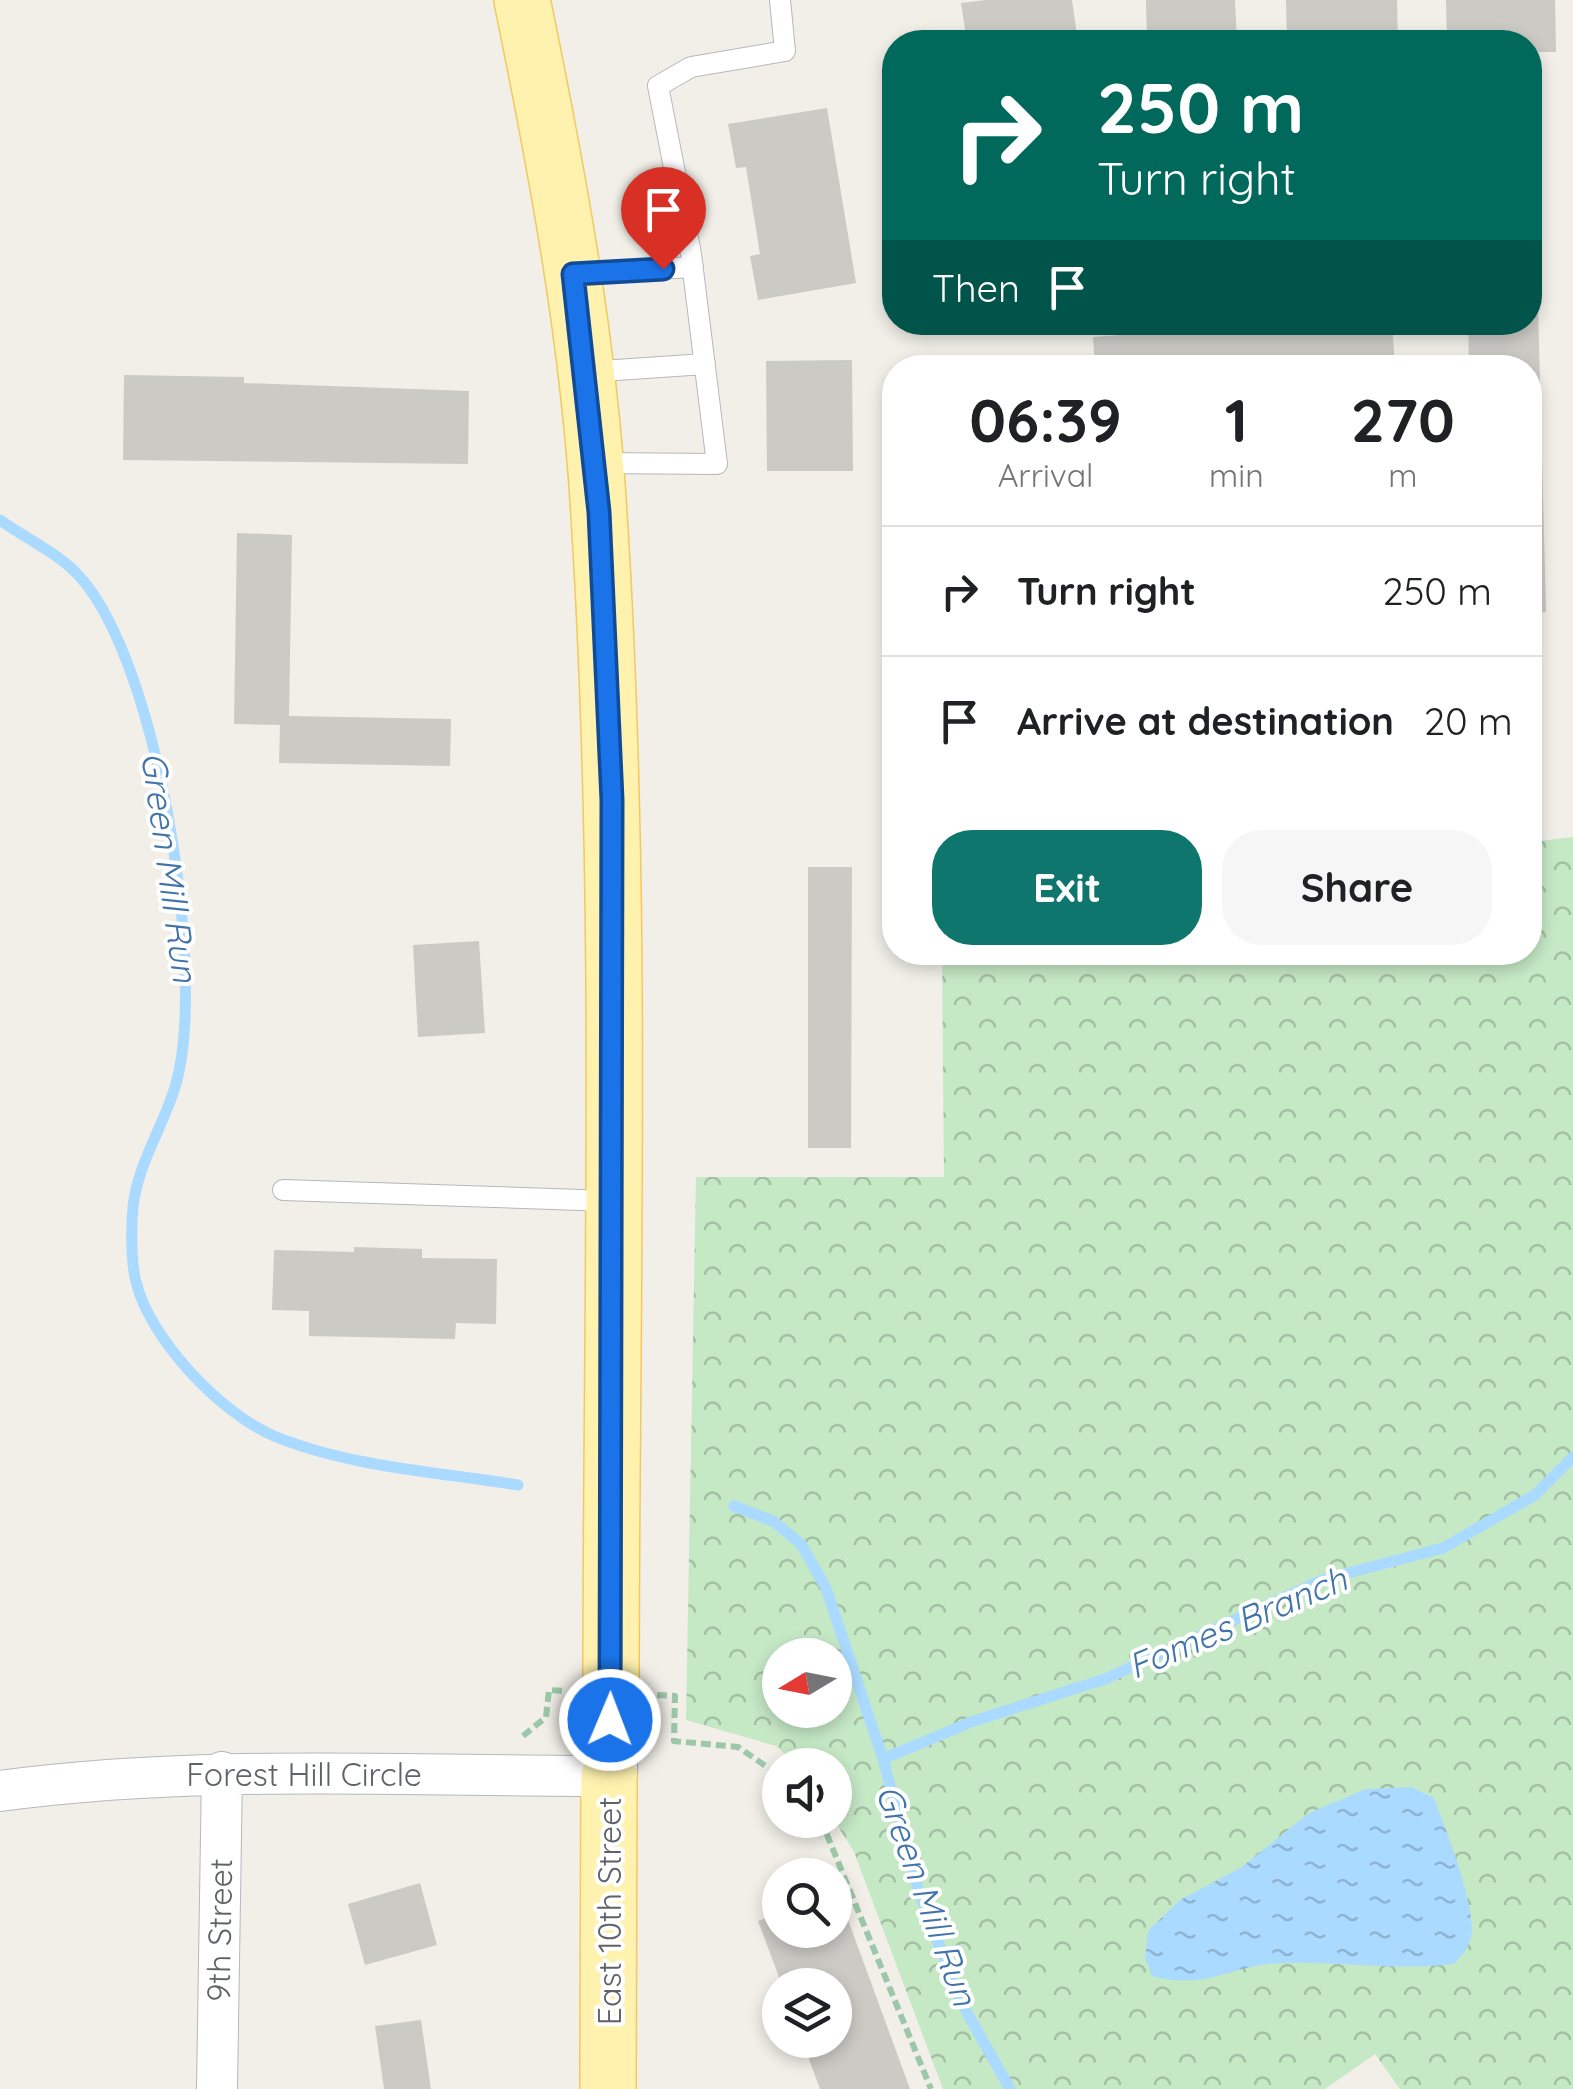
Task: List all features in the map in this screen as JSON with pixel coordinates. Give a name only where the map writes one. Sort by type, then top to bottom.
[{"type":"main road","name":"East 10th Street","points":[[522,0],[562,192],[573,274],[594,463],[612,800],[608,2089]]},
{"type":"street","name":"Forest Hill Circle","points":[[0,1791],[89,1779],[222,1772],[610,1776]]},
{"type":"street","name":"9th Street","points":[[217,2089],[222,1772]]},
{"type":"lane","points":[[594,463],[717,464],[693,267],[658,86],[691,66],[785,51],[780,0]]},
{"type":"lane","points":[[573,274],[693,267]]},
{"type":"lane","points":[[584,372],[705,364]]},
{"type":"lane","points":[[283,1190],[611,1201]]},
{"type":"path","points":[[675,1696],[674,1741],[738,1747],[762,1764]]},
{"type":"path","points":[[828,1838],[931,2089]]},
{"type":"green space","points":[[1573,837],[1573,2089],[1400,2089],[1375,2054],[1325,2089],[943,2089],[854,1852],[845,1838],[852,1838],[852,1748],[778,1748],[686,1720],[696,1177],[944,1177],[942,965],[1542,965],[1542,841]]},
{"type":"water","points":[[1411,1787],[1434,1798],[1468,1900],[1471,1935],[1466,1949],[1453,1964],[1411,1967],[1282,1963],[1204,1979],[1152,1976],[1145,1958],[1148,1931],[1180,1900],[1242,1867],[1309,1813],[1366,1789]]},
{"type":"building","points":[[1072,0],[1076,30],[965,30],[961,3]]},
{"type":"building","points":[[1146,0],[1235,0],[1236,30],[1147,30]]},
{"type":"building","points":[[1286,0],[1397,0],[1398,30],[1287,30]]},
{"type":"building","points":[[1446,0],[1555,0],[1556,52],[1542,52],[1542,30],[1447,30]]},
{"type":"building","points":[[827,108],[856,283],[758,300],[750,256],[760,254],[746,167],[736,168],[728,124]]},
{"type":"building","points":[[1393,335],[1394,355],[1094,355],[1093,337]]},
{"type":"building","points":[[1468,335],[1539,335],[1539,355],[1469,355]]},
{"type":"building","points":[[852,360],[853,471],[767,471],[766,361]]},
{"type":"building","points":[[124,375],[244,377],[244,383],[469,391],[468,464],[123,460]]},
{"type":"building","points":[[1542,458],[1546,612],[1542,612]]},
{"type":"building","points":[[237,533],[292,535],[289,716],[451,719],[450,766],[279,763],[280,725],[234,724]]},
{"type":"building","points":[[808,867],[852,867],[851,1148],[808,1148]]},
{"type":"building","points":[[479,941],[485,1033],[418,1037],[413,945]]},
{"type":"building","points":[[354,1247],[422,1249],[422,1258],[497,1259],[496,1324],[456,1323],[455,1339],[309,1336],[309,1311],[272,1310],[274,1250],[354,1252]]},
{"type":"building","points":[[420,1883],[437,1945],[365,1965],[348,1904]]},
{"type":"building","points":[[852,1931],[910,2089],[820,2089],[809,2058],[852,2058],[852,1968],[776,1968],[768,1948],[852,1948]]},
{"type":"building","points":[[421,2020],[431,2089],[384,2089],[375,2026]]},
{"type":"waterway","name":"Green Mill Run","points":[[0,520],[72,569],[108,619],[132,675],[168,814],[185,958],[185,1021],[175,1088],[141,1172],[132,1225],[136,1282],[156,1327],[210,1392],[274,1436],[363,1462],[518,1485]]},
{"type":"waterway","name":"Fomes Branch","points":[[883,1759],[971,1722],[1105,1679],[1322,1580],[1443,1548],[1535,1495],[1573,1457]]},
{"type":"waterway","name":"Green Mill Run","points":[[734,1506],[773,1521],[801,1544],[826,1588],[883,1759],[918,1889],[960,2000],[1010,2089]]},
{"type":"route","points":[[610,1720],[612,800],[599,512],[573,274],[663,269]]}]
